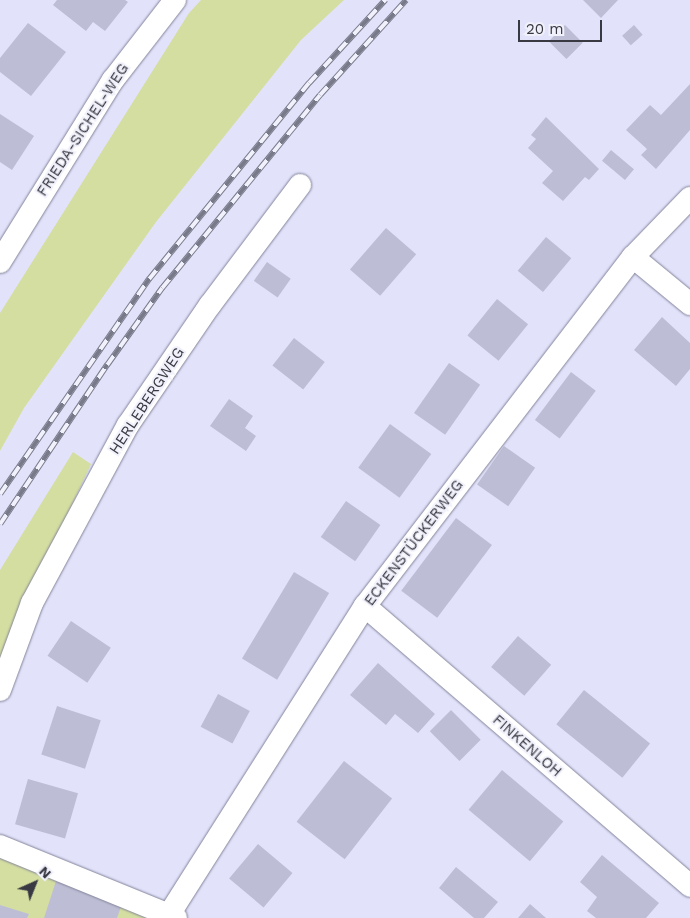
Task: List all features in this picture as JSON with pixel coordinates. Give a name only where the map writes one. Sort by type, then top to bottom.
[{"type":"street","name":"FRIEDA-SICHEL-WEG","points":[[0,262],[113,80],[172,1]]},
{"type":"street","name":"HERLEBERGWEG","points":[[0,690],[32,603],[128,425],[210,305],[300,185]]},
{"type":"street","name":"ECKENSTÜCKERWEG","points":[[173,916],[365,606],[633,257],[690,198]]},
{"type":"street","points":[[633,257],[690,304]]},
{"type":"street","name":"FINKENLOH","points":[[365,606],[690,886]]},
{"type":"street","points":[[0,846],[173,916]]},
{"type":"green space","points":[[201,0],[344,0],[301,40],[156,222],[24,408],[0,451],[0,313],[189,13]]},
{"type":"green space","points":[[73,452],[91,464],[0,660],[0,570]]},
{"type":"green space","points":[[0,853],[151,918],[0,918]]},
{"type":"building","points":[[57,0],[125,0],[128,2],[105,31],[93,22],[86,31],[53,5]]},
{"type":"building","points":[[583,0],[618,0],[601,18]]},
{"type":"building","points":[[28,23],[66,52],[31,96],[0,72],[0,58]]},
{"type":"building","points":[[565,25],[583,43],[566,59],[549,41]]},
{"type":"building","points":[[634,25],[643,35],[631,45],[622,36]]},
{"type":"building","points":[[690,84],[690,130],[656,169],[641,155],[647,149],[626,130],[650,105],[661,115]]},
{"type":"building","points":[[0,114],[34,136],[12,170],[0,162]]},
{"type":"building","points":[[546,117],[599,169],[589,180],[585,177],[563,201],[542,183],[553,171],[528,148],[536,139],[531,135]]},
{"type":"building","points":[[611,150],[634,169],[625,180],[602,161]]},
{"type":"building","points":[[386,228],[416,254],[380,296],[350,270]]},
{"type":"building","points":[[546,237],[571,258],[543,292],[518,271]]},
{"type":"building","points":[[267,262],[291,279],[278,297],[254,281]]},
{"type":"building","points":[[497,299],[528,324],[499,361],[467,336]]},
{"type":"building","points":[[662,317],[690,343],[690,369],[676,386],[634,350]]},
{"type":"building","points":[[294,338],[325,362],[303,390],[272,366]]},
{"type":"building","points":[[449,363],[480,385],[445,435],[414,413]]},
{"type":"building","points":[[571,372],[596,391],[560,439],[535,420]]},
{"type":"building","points":[[229,399],[253,416],[245,428],[256,436],[246,451],[210,426]]},
{"type":"building","points":[[390,424],[431,454],[400,498],[358,468]]},
{"type":"building","points":[[504,446],[535,468],[508,506],[477,485]]},
{"type":"building","points":[[346,501],[380,525],[355,561],[321,537]]},
{"type":"building","points":[[456,518],[492,545],[437,618],[401,591]]},
{"type":"building","points":[[294,572],[329,593],[277,680],[242,659]]},
{"type":"building","points":[[71,621],[111,648],[87,683],[48,656]]},
{"type":"building","points":[[518,636],[551,665],[524,696],[491,667]]},
{"type":"building","points":[[378,663],[435,714],[418,733],[395,714],[386,725],[350,695]]},
{"type":"building","points":[[584,690],[650,743],[622,778],[556,724]]},
{"type":"building","points":[[218,694],[250,711],[232,744],[201,727]]},
{"type":"building","points":[[57,706],[101,720],[85,769],[41,755]]},
{"type":"building","points":[[451,710],[481,740],[459,761],[430,731]]},
{"type":"building","points":[[344,761],[392,799],[345,859],[297,822]]},
{"type":"building","points":[[502,770],[563,821],[530,861],[469,810]]},
{"type":"building","points":[[28,779],[78,793],[65,839],[15,824]]},
{"type":"building","points":[[258,844],[292,873],[264,907],[229,878]]},
{"type":"building","points":[[602,855],[659,903],[646,918],[596,918],[587,911],[597,897],[580,882]]},
{"type":"building","points":[[456,867],[498,902],[484,918],[474,918],[439,888]]},
{"type":"building","points":[[56,881],[122,904],[117,918],[44,918]]},
{"type":"building","points":[[530,904],[546,918],[518,918]]},
{"type":"building","points":[[0,905],[29,914],[27,918],[0,918]]},
{"type":"railway","points":[[0,494],[149,279],[309,83],[385,0]]},
{"type":"railway","points":[[0,524],[107,365],[162,288],[320,95],[406,0]]}]
